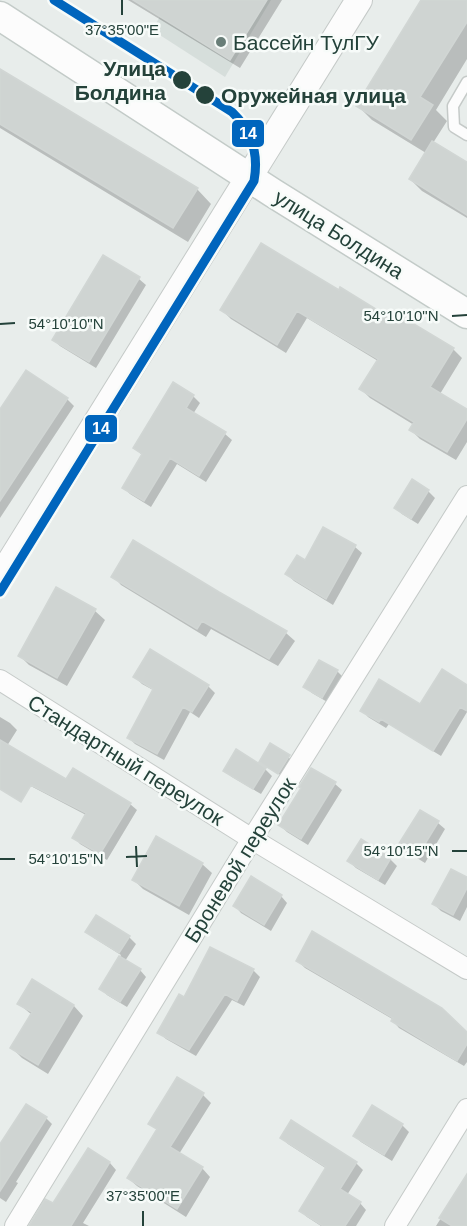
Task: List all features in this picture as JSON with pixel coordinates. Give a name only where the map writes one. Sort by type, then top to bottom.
[{"type":"main road","name":"улица Болдина","points":[[0,16],[248,178],[467,314]]},
{"type":"street","points":[[0,578],[359,0]]},
{"type":"street","name":"Броневой переулок","points":[[15,1226],[252,839],[467,496]]},
{"type":"street","name":"Стандартный переулок","points":[[0,680],[252,839],[467,969]]},
{"type":"street","points":[[395,1226],[467,1109]]},
{"type":"lane","points":[[467,82],[453,106],[454,127],[467,135]]},
{"type":"shaded area","name":"Бассейн ТулГУ","points":[[170,0],[271,0],[225,77],[152,30]]},
{"type":"building","name":"Бассейн ТулГУ","points":[[133,0],[267,0],[230,60]]},
{"type":"building","points":[[421,0],[467,0],[467,22],[420,97],[433,105],[411,140],[356,106]]},
{"type":"building","points":[[0,69],[198,188],[173,228],[0,124]]},
{"type":"building","points":[[432,141],[467,162],[467,215],[409,179]]},
{"type":"building","points":[[261,243],[400,324],[404,318],[454,348],[430,387],[467,409],[467,419],[447,452],[409,430],[414,422],[359,389],[378,359],[297,311],[277,345],[220,310]]},
{"type":"building","points":[[103,255],[140,277],[89,362],[52,340]]},
{"type":"building","points":[[26,370],[68,398],[0,501],[0,409]]},
{"type":"building","points":[[173,382],[194,395],[186,408],[226,432],[199,476],[170,458],[144,501],[122,488],[142,454],[133,448]]},
{"type":"building","points":[[412,479],[429,490],[411,519],[394,508]]},
{"type":"building","points":[[323,527],[356,545],[326,599],[285,574],[297,555],[305,560]]},
{"type":"building","points":[[133,540],[287,631],[269,659],[202,621],[197,629],[111,577]]},
{"type":"building","points":[[56,587],[96,609],[57,678],[18,656]]},
{"type":"building","points":[[150,649],[209,685],[192,712],[183,707],[157,754],[127,738],[153,689],[133,677]]},
{"type":"building","points":[[319,660],[338,670],[322,698],[303,687]]},
{"type":"building","points":[[442,669],[467,685],[467,711],[460,707],[433,751],[381,719],[379,722],[360,711],[379,679],[420,704]]},
{"type":"building","points":[[0,740],[66,779],[73,768],[131,803],[100,854],[72,838],[86,813],[31,785],[21,802],[0,789]]},
{"type":"building","points":[[270,743],[290,755],[278,774],[259,762]]},
{"type":"building","points":[[236,749],[266,768],[253,789],[223,771]]},
{"type":"building","points":[[311,768],[336,782],[301,839],[278,825]]},
{"type":"building","points":[[420,810],[439,821],[417,857],[398,845]]},
{"type":"building","points":[[156,836],[203,863],[179,906],[132,880]]},
{"type":"building","points":[[361,839],[391,858],[378,880],[347,861]]},
{"type":"building","points":[[451,869],[467,877],[467,888],[453,915],[432,904]]},
{"type":"building","points":[[251,876],[282,895],[264,925],[233,906]]},
{"type":"building","points":[[96,915],[130,936],[119,953],[85,932]]},
{"type":"building","points":[[312,931],[442,1008],[467,1032],[467,1044],[457,1061],[391,1021],[393,1018],[296,961]]},
{"type":"building","points":[[210,947],[254,969],[237,1001],[225,994],[189,1050],[157,1033],[179,994],[184,997]]},
{"type":"building","points":[[119,956],[141,969],[120,1002],[99,989]]},
{"type":"building","points":[[32,979],[74,1005],[38,1065],[10,1048],[32,1012],[17,1004]]},
{"type":"building","points":[[177,1077],[204,1093],[170,1147],[203,1167],[177,1209],[127,1178],[157,1129],[148,1124]]},
{"type":"building","points":[[26,1104],[47,1117],[0,1191],[0,1144]]},
{"type":"building","points":[[372,1105],[403,1124],[384,1155],[353,1136]]},
{"type":"building","points":[[291,1120],[357,1162],[340,1189],[361,1202],[345,1226],[323,1226],[299,1211],[326,1167],[280,1138]]},
{"type":"building","points":[[88,1148],[110,1162],[71,1226],[29,1226],[45,1199],[53,1203]]},
{"type":"building","points":[[467,1174],[467,1226],[452,1226],[439,1218]]},
{"type":"transit line","name":"14","points":[[0,592],[254,181],[255,171],[255,152],[249,135],[232,112],[54,0]]},
{"type":"place","name":"Бассейн ТулГУ","points":[[221,42]]},
{"type":"place","name":"Улица Болдина","points":[[182,80]]},
{"type":"place","name":"Оружейная улица","points":[[205,95]]}]
